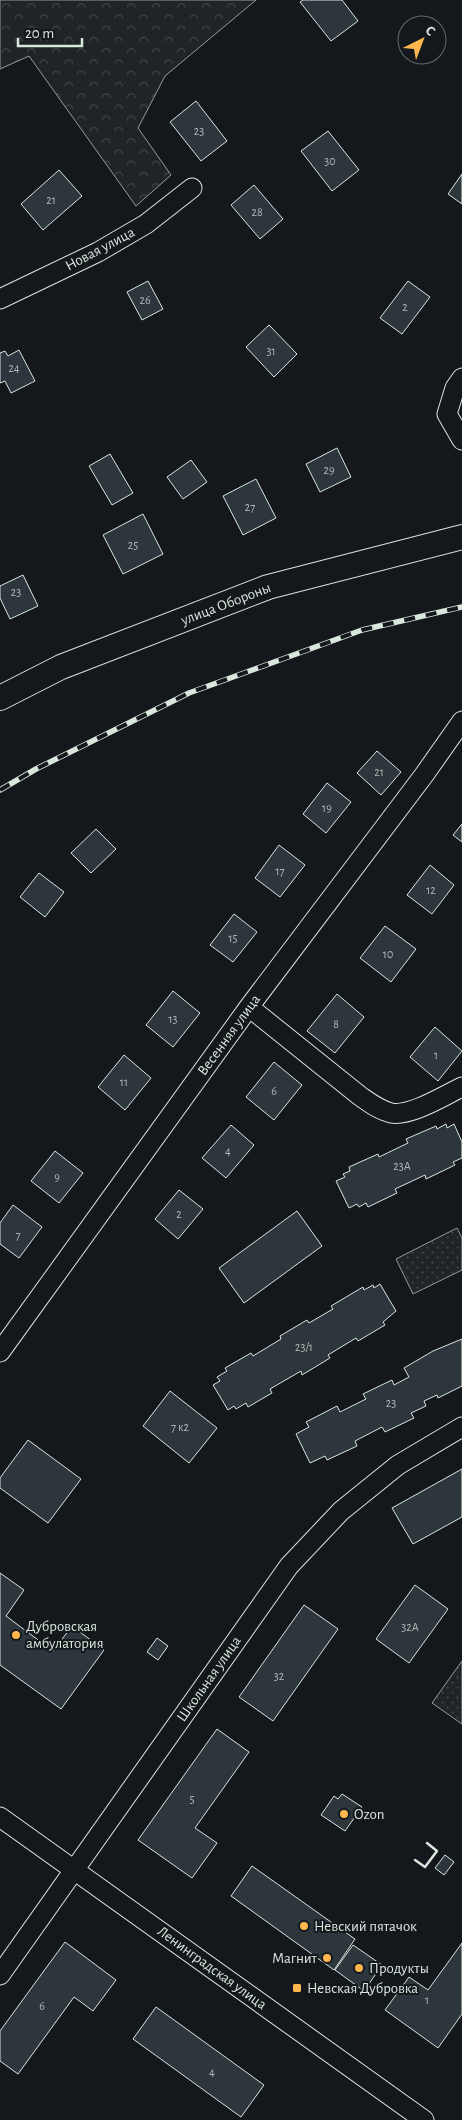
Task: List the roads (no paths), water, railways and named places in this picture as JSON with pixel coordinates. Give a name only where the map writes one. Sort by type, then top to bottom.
[{"type":"street","name":"Новая улица","points":[[0,299],[98,252],[146,224],[192,188]]},
{"type":"street","points":[[462,378],[456,388],[447,414],[462,440]]},
{"type":"street","name":"улица Обороны","points":[[0,698],[61,667],[268,587],[462,537]]},
{"type":"street","name":"Весенняя улица","points":[[0,1352],[250,1007],[424,775],[462,721]]},
{"type":"street","points":[[250,1007],[377,1108],[393,1114],[411,1111],[462,1087]]},
{"type":"street","name":"Школьная улица","points":[[0,1975],[266,1597],[299,1554],[341,1511],[398,1465],[462,1426]]},
{"type":"street","name":"Ленинградская улица","points":[[0,1817],[424,2120]]},
{"type":"railway","points":[[0,790],[36,769],[189,693],[362,630],[462,607]]},
{"type":"place","name":"Дубровская амбулатория","points":[[16,1635]]},
{"type":"place","name":"Ozon","points":[[344,1814]]},
{"type":"place","name":"Невский пятачок","points":[[304,1926]]},
{"type":"place","name":"Магнит","points":[[327,1958]]},
{"type":"place","name":"Продукты","points":[[359,1968]]},
{"type":"place","name":"Невская Дубровка","points":[[297,1988]]}]
